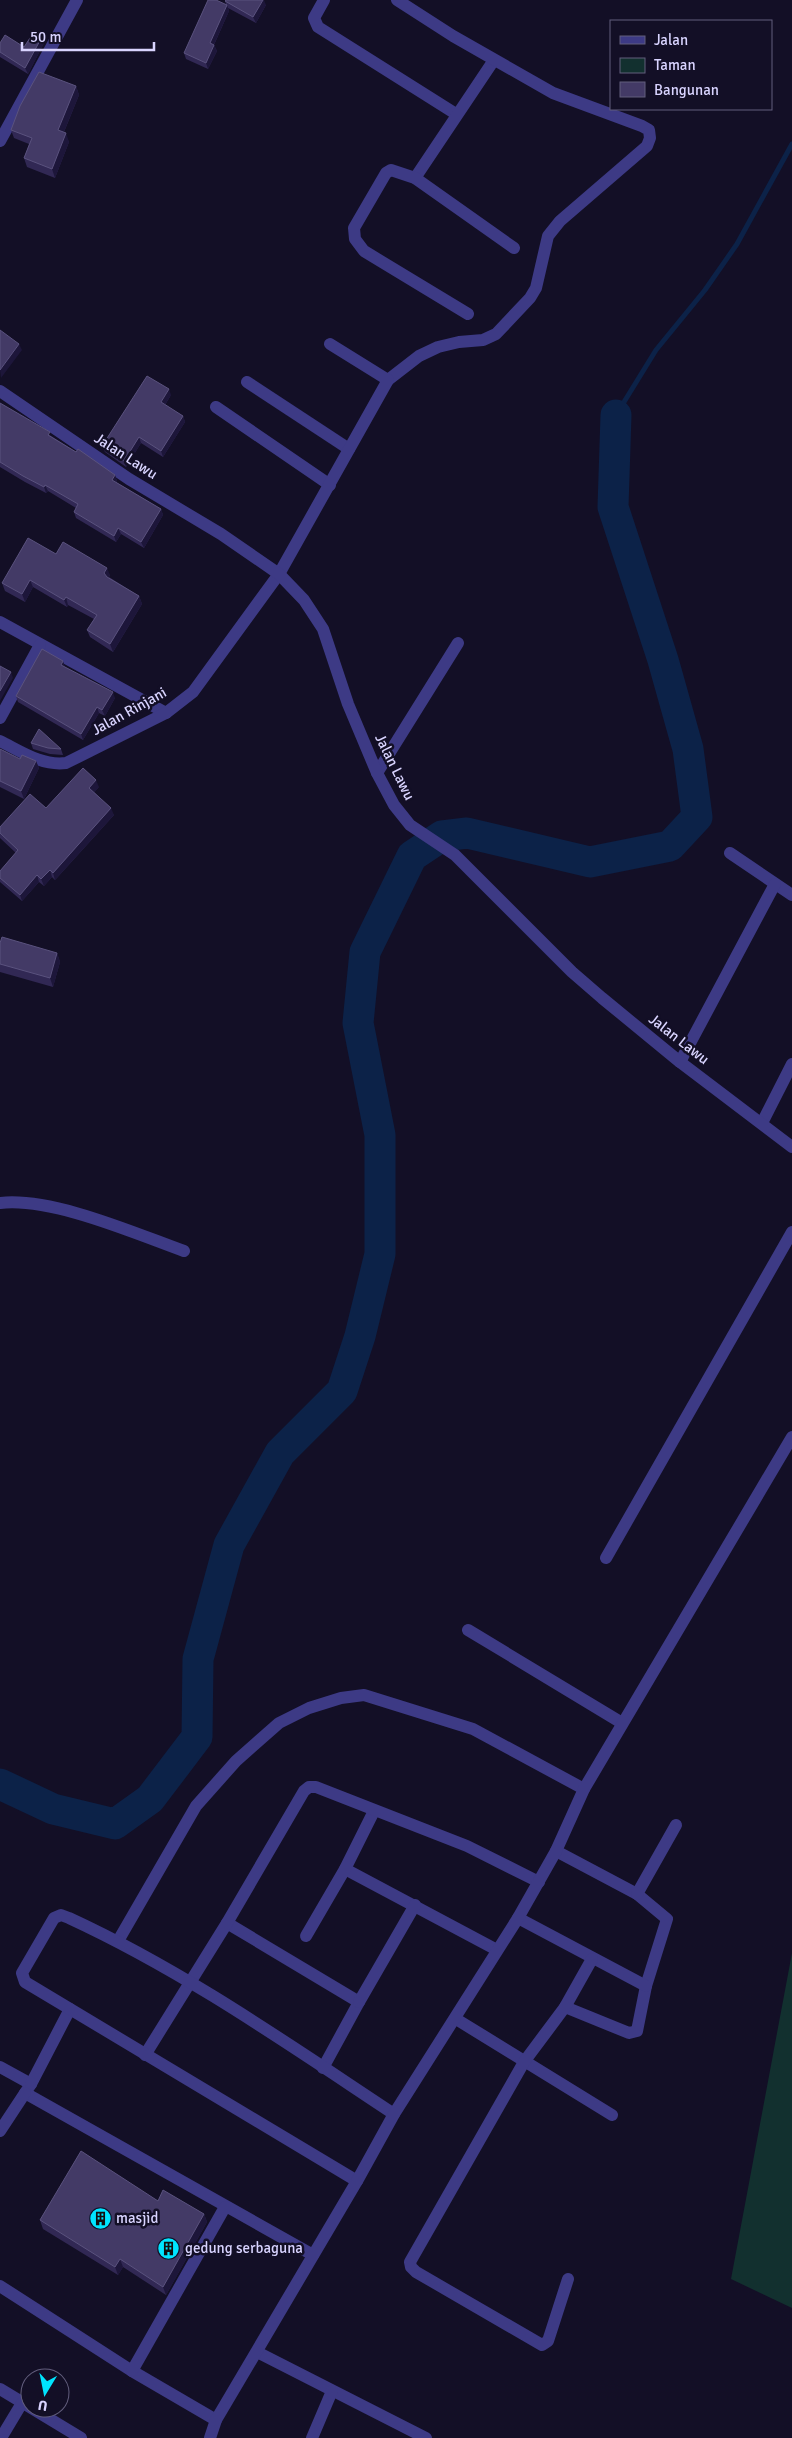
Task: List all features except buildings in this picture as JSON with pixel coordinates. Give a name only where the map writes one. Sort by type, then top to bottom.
[{"type":"street","points":[[0,141],[76,0]]},
{"type":"street","points":[[324,0],[314,18],[318,27],[456,114]]},
{"type":"street","points":[[330,344],[388,380],[419,356],[438,347],[459,342],[484,340],[496,334],[530,298],[536,288],[548,236],[554,228],[646,146],[650,138],[649,130],[642,126],[553,93],[494,60],[397,0]]},
{"type":"street","points":[[415,178],[456,114],[494,60]]},
{"type":"street","points":[[468,314],[364,251],[355,240],[354,228],[386,173],[392,170],[415,178],[514,248]]},
{"type":"street","name":"Jalan Rinjani","points":[[0,741],[36,759],[52,764],[66,763],[166,713],[193,692],[279,574],[388,380]]},
{"type":"street","points":[[247,382],[349,450]]},
{"type":"street","name":"Jalan Lawu","points":[[0,391],[129,479],[221,534],[279,574],[304,600],[323,629],[348,704],[377,773],[394,805],[410,826],[455,854],[572,972],[680,1062],[792,1147]]},
{"type":"street","points":[[216,407],[330,485]]},
{"type":"street","points":[[0,622],[166,713]]},
{"type":"street","points":[[377,773],[458,643]]},
{"type":"street","points":[[0,718],[40,645]]},
{"type":"street","points":[[730,853],[792,895]]},
{"type":"street","points":[[680,1062],[775,884]]},
{"type":"street","points":[[762,1123],[792,1064]]},
{"type":"street","points":[[0,1203],[16,1201],[91,1218],[184,1251]]},
{"type":"street","points":[[606,1558],[792,1232]]},
{"type":"street","points":[[210,2438],[216,2420],[357,2182],[394,2114],[456,2019],[539,1882],[556,1851],[584,1789],[792,1436]]},
{"type":"street","points":[[468,1630],[622,1724]]},
{"type":"street","points":[[118,1941],[196,1806],[236,1762],[279,1723],[309,1708],[342,1698],[364,1695],[472,1729],[584,1789]]},
{"type":"street","points":[[145,2055],[227,1923],[304,1791],[309,1787],[316,1787],[467,1846],[539,1882]]},
{"type":"street","points":[[306,1936],[374,1811]]},
{"type":"street","points":[[637,1894],[676,1825]]},
{"type":"street","points":[[556,1851],[637,1894],[667,1919],[646,1986],[637,2031],[629,2033],[565,2007]]},
{"type":"street","points":[[344,1869],[497,1950]]},
{"type":"street","points":[[323,2068],[415,1905]]},
{"type":"street","points":[[357,2182],[25,1982],[22,1973],[54,1918],[61,1915],[69,1918],[118,1941],[190,1982],[394,2114]]},
{"type":"street","points":[[518,1918],[646,1986]]},
{"type":"street","points":[[227,1923],[359,2002]]},
{"type":"street","points":[[568,2279],[548,2342],[542,2345],[411,2267],[410,2262],[524,2062],[565,2007],[592,1959]]},
{"type":"street","points":[[0,2131],[28,2088],[70,2009]]},
{"type":"street","points":[[456,2019],[612,2114]]},
{"type":"street","points":[[0,2067],[28,2088],[225,2207],[313,2255]]},
{"type":"street","points":[[132,2371],[225,2207]]},
{"type":"street","points":[[0,2286],[132,2371],[216,2420]]},
{"type":"street","points":[[258,2352],[426,2438]]},
{"type":"street","points":[[0,2389],[20,2403]]},
{"type":"street","points":[[312,2438],[332,2391]]},
{"type":"street","points":[[1,2438],[20,2407]]},
{"type":"street","points":[[46,2418],[81,2438]]},
{"type":"green space","points":[[792,1953],[792,2308],[731,2279]]},
{"type":"waterway","points":[[616,415],[656,350],[705,290],[737,244],[792,144]]},
{"type":"waterway","points":[[0,1784],[53,1809],[115,1824],[150,1799],[197,1737],[198,1659],[229,1545],[280,1453],[342,1391],[360,1336],[380,1254],[380,1135],[358,1023],[365,952],[412,856],[442,836],[467,833],[590,862],[670,846],[697,817],[688,749],[663,660],[613,507],[616,415]]},
{"type":"place","name":"masjid","points":[[100,2218]]},
{"type":"place","name":"gedung serbaguna","points":[[169,2248]]}]
